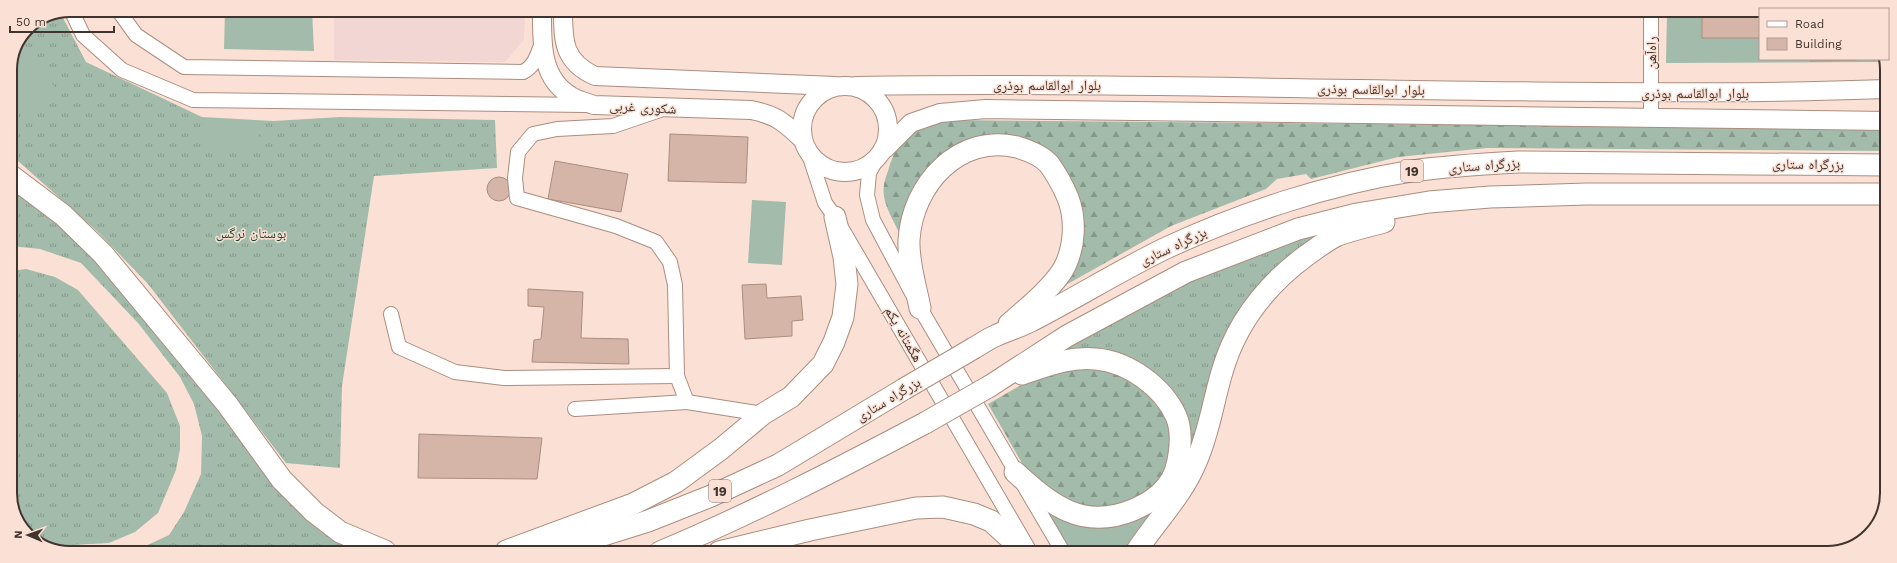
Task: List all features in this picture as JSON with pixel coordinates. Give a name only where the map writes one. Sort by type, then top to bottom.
[{"type":"highway","points":[[920,308],[913,276],[909,241],[916,208],[928,183],[944,165],[960,153],[981,146],[1005,144],[1026,150],[1048,163],[1062,183],[1071,207],[1074,235],[1065,266],[1051,285],[995,336]]},
{"type":"highway","name":"بزرگراه ستاری","points":[[553,546],[581,542],[648,521],[711,496],[778,465],[995,336],[1030,322],[1110,277],[1165,249],[1220,225],[1294,199],[1358,182],[1412,171],[1471,164],[1518,162],[1880,165]]},
{"type":"highway","points":[[17,180],[63,215],[103,254],[227,404],[282,480],[314,512],[340,532],[373,546]]},
{"type":"highway","name":"بزرگراه ستاری","points":[[674,546],[814,482],[925,423],[990,386],[1067,336],[1186,272],[1232,253],[1298,229],[1357,214],[1429,202],[1490,197],[1595,194],[1880,194]]},
{"type":"highway","points":[[1140,546],[1180,493],[1189,477],[1208,430],[1221,372],[1231,343],[1257,300],[1293,265],[1337,236],[1371,225],[1422,215],[1490,197]]},
{"type":"highway","points":[[520,546],[633,504],[676,482],[721,449],[763,414],[791,397],[823,364],[834,342],[843,317],[847,284],[844,257],[835,217]]},
{"type":"highway","points":[[990,386],[1061,361],[1096,359],[1112,362],[1129,369],[1145,379],[1158,390],[1171,405],[1177,418],[1180,432],[1180,451],[1175,470],[1168,485],[1158,496],[1128,512],[1112,516],[1092,517],[1075,514],[1057,507],[1045,499],[1015,472]]},
{"type":"highway","points":[[744,546],[810,530],[916,508],[943,507],[974,514],[991,521],[1018,546]]},
{"type":"main road","name":"شکوری غربی","points":[[542,17],[542,43],[546,66],[555,83],[571,97],[594,105],[751,110],[768,113],[783,120],[806,147]]},
{"type":"main road","name":"شکوری غربی","points":[[563,17],[564,44],[570,59],[582,70],[594,76],[835,86]]},
{"type":"main road","points":[[1071,110],[1072,85]]},
{"type":"main road","name":"بلوار ابوالقاسم بوذری","points":[[856,86],[1072,85],[1651,93],[1788,93],[1880,90]]},
{"type":"main road","points":[[835,86],[856,86],[873,95],[885,111],[889,130],[880,154],[864,169],[849,173],[834,172],[820,165],[806,147],[802,122],[808,106],[819,93],[835,86]]},
{"type":"main road","name":"بلوار ابوالقاسم بوذری","points":[[880,154],[911,123],[940,113],[986,109],[1880,121]]},
{"type":"street","points":[[74,17],[83,35],[122,70],[193,100],[594,105]]},
{"type":"street","points":[[123,17],[136,35],[184,67],[519,73],[530,68],[535,61],[542,43]]},
{"type":"street","name":"راه‌آهن","points":[[1651,17],[1651,118]]},
{"type":"street","points":[[664,108],[613,126],[557,129],[533,134],[518,152],[515,178],[517,198],[616,226],[656,242],[670,262],[675,285],[677,376],[687,402]]},
{"type":"street","name":"هگمتانه یکم","points":[[806,147],[825,203],[835,217],[1027,546]]},
{"type":"street","name":"هگمتانه یکم","points":[[880,154],[869,173],[867,195],[873,220],[920,308],[1059,546]]},
{"type":"street","points":[[391,314],[399,347],[454,372],[504,378],[677,376]]},
{"type":"street","points":[[576,409],[687,402],[763,414]]},
{"type":"shaded area","points":[[334,17],[525,17],[524,40],[505,62],[334,60]]},
{"type":"green space","points":[[225,17],[312,17],[314,51],[224,49]]},
{"type":"green space","points":[[1667,17],[1759,17],[1759,60],[1879,60],[1879,62],[1666,63]]},
{"type":"green space","name":"بوستان نرگس","points":[[63,18],[86,62],[202,117],[274,121],[340,117],[495,120],[497,168],[374,176],[342,386],[340,468],[286,463],[148,284],[98,232],[18,161],[17,70],[21,50],[32,32],[50,21]]},
{"type":"green space","points":[[24,52],[47,75],[56,90],[26,115],[17,103],[17,70],[19,56]]},
{"type":"green space","points":[[205,119],[260,124],[258,151],[203,146]]},
{"type":"green space","points":[[949,120],[1880,129],[1880,151],[1487,148],[1398,157],[1311,179],[1306,174],[1277,179],[1266,189],[1171,226],[1064,286],[1082,241],[1029,142],[924,174],[905,205],[900,234],[885,201],[885,182],[892,158],[897,149],[910,135],[926,127]]},
{"type":"green space","points":[[17,190],[86,246],[223,413],[360,546],[146,546],[169,535],[184,512],[201,474],[202,436],[194,404],[180,377],[138,323],[81,263],[40,249],[17,247]]},
{"type":"green space","points":[[752,200],[786,202],[782,265],[748,263]]},
{"type":"green space","points":[[1380,218],[1263,288],[1196,454],[1038,363],[1179,282],[1303,235]]},
{"type":"green space","points":[[26,269],[55,277],[78,290],[167,393],[180,426],[180,449],[176,470],[158,513],[135,532],[109,543],[63,546],[50,542],[48,541],[48,515],[22,515],[17,497],[17,270]]},
{"type":"green space","points":[[1080,365],[1121,373],[1162,404],[1174,441],[1162,482],[1115,510],[1075,508],[1030,477],[988,404],[1042,373]]},
{"type":"green space","points":[[1177,488],[1134,546],[1068,546],[1049,519],[1046,505],[1069,519]]},
{"type":"building","points":[[1702,17],[1759,17],[1759,38],[1702,38]]},
{"type":"building","points":[[1810,60],[1857,60],[1810,61]]},
{"type":"building","points":[[670,134],[748,137],[746,183],[668,181]]},
{"type":"building","points":[[555,161],[628,174],[621,212],[548,199]]},
{"type":"building","points":[[499,177],[507,181],[511,189],[507,197],[499,201],[491,197],[487,189],[491,181]]},
{"type":"building","points":[[766,284],[767,298],[801,296],[803,320],[792,321],[792,336],[745,339],[742,285]]},
{"type":"building","points":[[528,289],[583,292],[581,338],[628,339],[629,364],[532,362],[534,340],[541,339],[544,307],[528,306]]},
{"type":"building","points":[[419,434],[542,438],[537,479],[418,478]]}]
